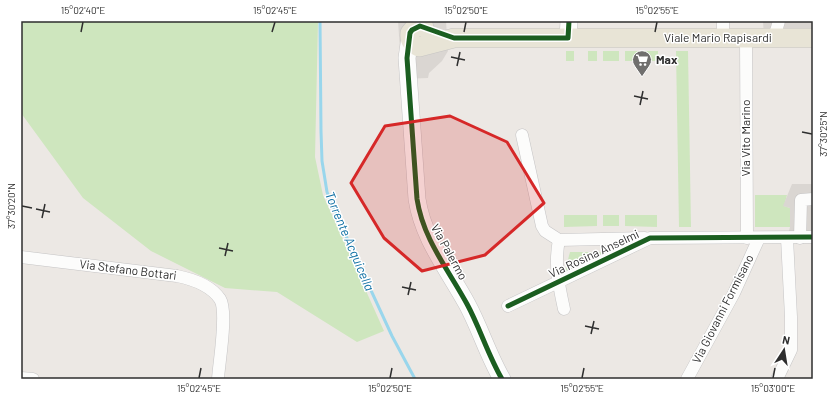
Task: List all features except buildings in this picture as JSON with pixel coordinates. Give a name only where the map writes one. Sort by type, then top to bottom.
[{"type":"main road","name":"Viale Mario Rapisardi","points":[[418,32],[454,38],[568,29],[723,30],[746,38],[777,30],[813,38]]},
{"type":"main road","name":"Via Palermo","points":[[418,32],[407,58],[417,199],[421,222],[428,237],[468,305],[495,368],[502,379]]},
{"type":"street","name":"Via Vito Marino","points":[[746,38],[753,238]]},
{"type":"street","points":[[522,135],[542,226],[545,231],[559,240],[556,267],[564,308]]},
{"type":"street","points":[[800,238],[801,200],[813,199]]},
{"type":"street","name":"Via Rosina Anselmi","points":[[559,240],[813,237]]},
{"type":"street","name":"Via Rosina Anselmi","points":[[508,306],[650,238]]},
{"type":"street","name":"Via Giovanni Formisano","points":[[687,379],[734,292],[753,238]]},
{"type":"street","points":[[777,379],[791,350],[787,238]]},
{"type":"street","name":"Via Stefano Bottari","points":[[21,257],[177,276],[187,278],[206,287],[220,299],[223,309],[218,379]]},
{"type":"street","points":[[21,378],[33,379]]},
{"type":"highlighted area","points":[[450,116],[507,142],[544,203],[485,255],[422,271],[384,238],[351,183],[385,126]]},
{"type":"green space","points":[[21,21],[318,21],[315,157],[323,195],[384,331],[357,342],[277,292],[225,288],[151,251],[83,198],[21,113]]},
{"type":"green space","points":[[566,51],[574,51],[574,61],[566,61]]},
{"type":"green space","points":[[588,51],[597,51],[597,61],[588,61]]},
{"type":"green space","points":[[603,51],[619,51],[619,61],[603,61]]},
{"type":"green space","points":[[625,51],[658,51],[658,61],[625,61]]},
{"type":"green space","points":[[676,51],[688,51],[691,227],[679,227]]},
{"type":"green space","points":[[755,195],[787,195],[784,206],[790,208],[790,227],[755,227]]},
{"type":"green space","points":[[564,215],[597,215],[597,226],[564,227]]},
{"type":"green space","points":[[603,215],[619,215],[619,226],[603,226]]},
{"type":"green space","points":[[625,215],[657,215],[657,227],[625,226]]},
{"type":"green space","points":[[570,252],[610,252],[564,275]]},
{"type":"shaded area","points":[[398,21],[446,21],[448,51],[442,61],[429,73],[428,78],[402,79]]},
{"type":"shaded area","points":[[763,21],[813,21],[813,38],[764,38]]},
{"type":"shaded area","points":[[792,184],[813,184],[813,237],[787,238],[790,227],[790,208],[783,206]]},
{"type":"waterway","name":"Torrente Acquicella","points":[[320,21],[322,161],[327,192],[392,336],[415,379]]},
{"type":"cycle path","points":[[502,379],[492,361],[467,304],[430,241],[420,214],[417,199],[407,58],[410,33],[412,30],[420,26],[454,38],[568,38],[569,21]]},
{"type":"cycle path","points":[[508,306],[650,238],[813,237]]},
{"type":"place","name":"Max","points":[[642,77]]}]
